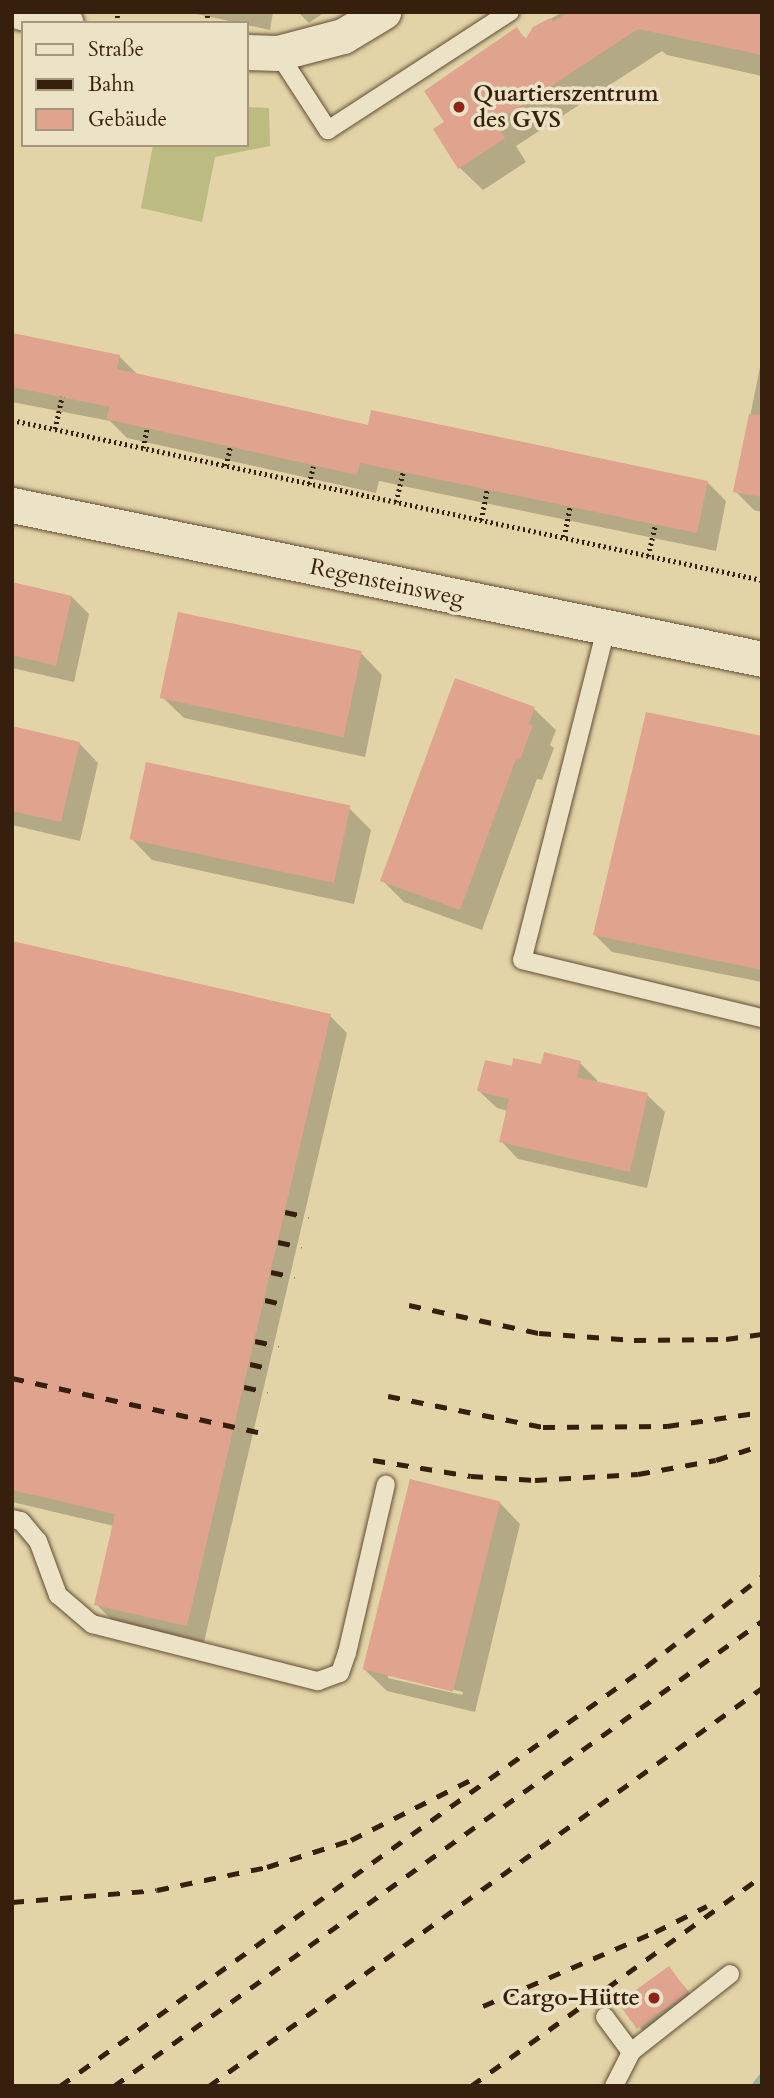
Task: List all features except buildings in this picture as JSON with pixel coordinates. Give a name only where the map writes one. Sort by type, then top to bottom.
[{"type":"street","points":[[21,12],[58,21]]},
{"type":"street","points":[[262,52],[343,36],[383,12]]},
{"type":"street","name":"Regensteinsweg","points":[[12,505],[762,659]]},
{"type":"lane","points":[[262,52],[328,130],[510,12]]},
{"type":"lane","points":[[607,629],[522,960],[762,1018]]},
{"type":"lane","points":[[12,1518],[21,1521],[38,1541],[58,1595],[92,1624],[318,1681],[340,1672],[347,1653],[386,1485]]},
{"type":"lane","points":[[614,2086],[631,2052],[730,1974]]},
{"type":"lane","points":[[605,2017],[631,2052]]},
{"type":"path","points":[[55,429],[62,397]]},
{"type":"path","points":[[12,420],[762,580]]},
{"type":"path","points":[[143,448],[147,428]]},
{"type":"path","points":[[226,466],[230,447]]},
{"type":"path","points":[[309,484],[313,466]]},
{"type":"path","points":[[396,502],[403,472]]},
{"type":"path","points":[[481,520],[487,490]]},
{"type":"path","points":[[564,537],[570,507]]},
{"type":"path","points":[[648,556],[655,525]]},
{"type":"green space","points":[[248,107],[269,108],[270,146],[215,157],[202,222],[141,208],[153,147],[248,147]]},
{"type":"waterway","points":[[757,2086],[762,2079]]},
{"type":"railway","points":[[285,1212],[308,1217]]},
{"type":"railway","points":[[278,1242],[301,1247]]},
{"type":"railway","points":[[271,1272],[294,1277]]},
{"type":"railway","points":[[265,1300],[287,1305]]},
{"type":"railway","points":[[409,1305],[539,1333],[634,1340],[726,1339],[762,1334]]},
{"type":"railway","points":[[255,1341],[278,1346]]},
{"type":"railway","points":[[250,1364],[272,1369]]},
{"type":"railway","points":[[12,1378],[258,1432]]},
{"type":"railway","points":[[244,1387],[267,1392]]},
{"type":"railway","points":[[388,1396],[543,1427],[667,1426],[762,1412]]},
{"type":"railway","points":[[373,1460],[471,1476],[535,1480],[638,1474],[716,1460],[762,1445]]},
{"type":"railway","points":[[60,2086],[647,1666],[762,1576]]},
{"type":"railway","points":[[114,2086],[762,1621]]},
{"type":"railway","points":[[209,2086],[762,1688]]},
{"type":"railway","points":[[12,1902],[157,1890],[267,1867],[351,1840],[478,1776]]},
{"type":"railway","points":[[471,2086],[762,1876]]},
{"type":"railway","points":[[483,2006],[655,1932],[707,1906]]},
{"type":"place","name":"Quartierszentrum des GVS","points":[[459,107]]},
{"type":"place","name":"Cargo-Hütte","points":[[654,1998]]}]
